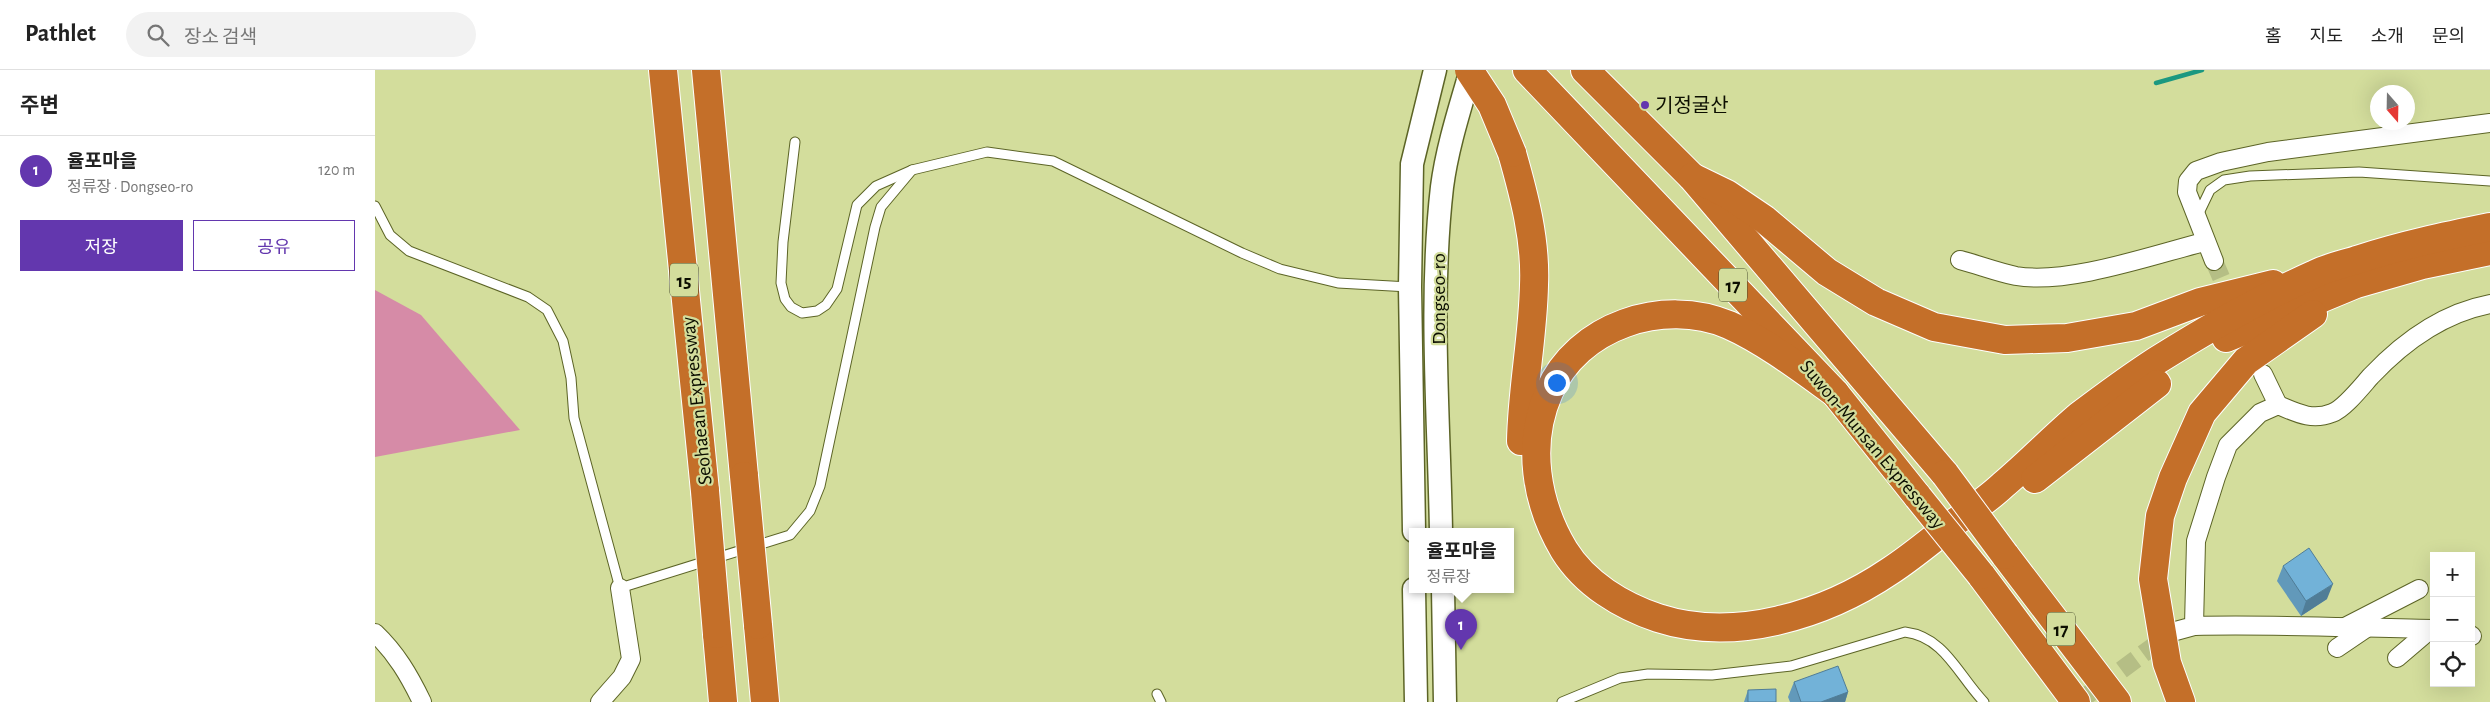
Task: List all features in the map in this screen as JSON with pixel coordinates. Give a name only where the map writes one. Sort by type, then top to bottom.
[{"type":"highway","name":"Seohaean Expressway","points":[[663,70],[705,490],[723,702]]},
{"type":"highway","name":"Seohaean Expressway","points":[[706,70],[765,702]]},
{"type":"highway","points":[[711,127],[715,70]]},
{"type":"highway","points":[[1470,70],[1492,105],[1512,153],[1523,190],[1534,257],[1534,284],[1522,420],[1521,456],[1528,505],[1534,524],[1542,542],[1565,576],[1592,602],[1639,628],[1688,642],[1724,644],[1775,639],[1801,633],[1859,608],[1946,550],[2130,404],[2193,358],[2223,339],[2356,284],[2422,265],[2490,251]]},
{"type":"highway","name":"Suwon-Munsan Expressway","points":[[1585,70],[1692,177],[1945,474],[2117,702]]},
{"type":"highway","name":"Suwon-Munsan Expressway","points":[[1533,76],[1835,393],[1981,575],[2076,702]]},
{"type":"highway","points":[[1692,177],[1727,194],[1763,219],[1827,272],[1876,302],[1934,327],[2005,340],[2067,338],[2136,326],[2200,302],[2318,272],[2412,242],[2490,227]]},
{"type":"highway","points":[[1835,393],[1730,326],[1707,318],[1646,316],[1615,326],[1585,344],[1557,372],[1542,407],[1535,448],[1539,492],[1553,531],[1568,556],[1588,578],[1621,602],[1643,613],[1670,622],[1730,628],[1762,624],[1793,616],[1843,598],[1892,570],[2001,487],[2078,418],[2153,363],[2249,308],[2318,272]]},
{"type":"highway","points":[[2181,702],[2167,663],[2153,579],[2160,516],[2173,478],[2202,413],[2246,361],[2356,284]]},
{"type":"street","name":"Dongseo-ro","points":[[1413,528],[1410,286],[1412,164],[1435,70]]},
{"type":"street","name":"Dongseo-ro","points":[[1441,528],[1435,272],[1442,186],[1457,116],[1470,70]]},
{"type":"street","points":[[2214,261],[2187,192],[2188,181],[2196,171],[2221,162],[2268,152],[2490,124]]},
{"type":"street","points":[[1960,260],[2017,276],[2049,277],[2073,275],[2205,242]]},
{"type":"street","points":[[2263,374],[2278,405],[2309,418],[2333,413],[2384,363],[2418,334],[2453,316],[2490,304]]},
{"type":"street","points":[[2194,626],[2195,541],[2228,445],[2259,413],[2278,405]]},
{"type":"street","points":[[600,702],[622,677],[631,659],[620,588]]},
{"type":"street","points":[[2342,629],[2419,589]]},
{"type":"street","points":[[1415,593],[1416,702]]},
{"type":"street","points":[[1443,593],[1445,702]]},
{"type":"street","points":[[2171,632],[2194,626],[2254,625],[2342,629],[2430,629]]},
{"type":"street","points":[[2337,648],[2365,629]]},
{"type":"street","points":[[2397,658],[2430,631]]},
{"type":"street","points":[[375,633],[390,647],[407,671],[422,702]]},
{"type":"lane","points":[[795,142],[783,242],[781,283],[785,300],[791,307],[801,313],[817,311],[826,305],[837,289],[857,205],[877,186],[912,170],[987,152],[1053,161],[1242,253],[1280,268],[1338,283],[1410,286]]},
{"type":"lane","points":[[375,206],[390,235],[409,251],[528,296],[547,310],[563,341],[571,378],[574,418],[620,588],[790,535],[810,511],[819,486],[881,206],[912,170]]},
{"type":"lane","points":[[2197,218],[2210,190],[2224,180],[2250,176],[2359,172],[2490,181]]},
{"type":"lane","points":[[1562,702],[1620,678],[1648,674],[1712,675],[1791,666],[1905,632],[1917,633],[1936,643],[1984,702]]},
{"type":"shaded area","points":[[375,290],[421,315],[520,430],[375,457]]},
{"type":"building","points":[[2309,548],[2333,584],[2306,601],[2283,566]]},
{"type":"building","points":[[1838,666],[1848,692],[1821,702],[1801,702],[1794,682]]},
{"type":"building","points":[[1776,689],[1776,702],[1748,702],[1748,690]]},
{"type":"waterway","points":[[2156,83],[2202,70]]},
{"type":"tunnel","points":[[2214,261],[2233,305]]},
{"type":"tunnel","points":[[2078,702],[2170,634]]},
{"type":"place","name":"기정굴산","points":[[1645,105]]},
{"type":"place","name":"율포마을","points":[[1461,650]]}]
